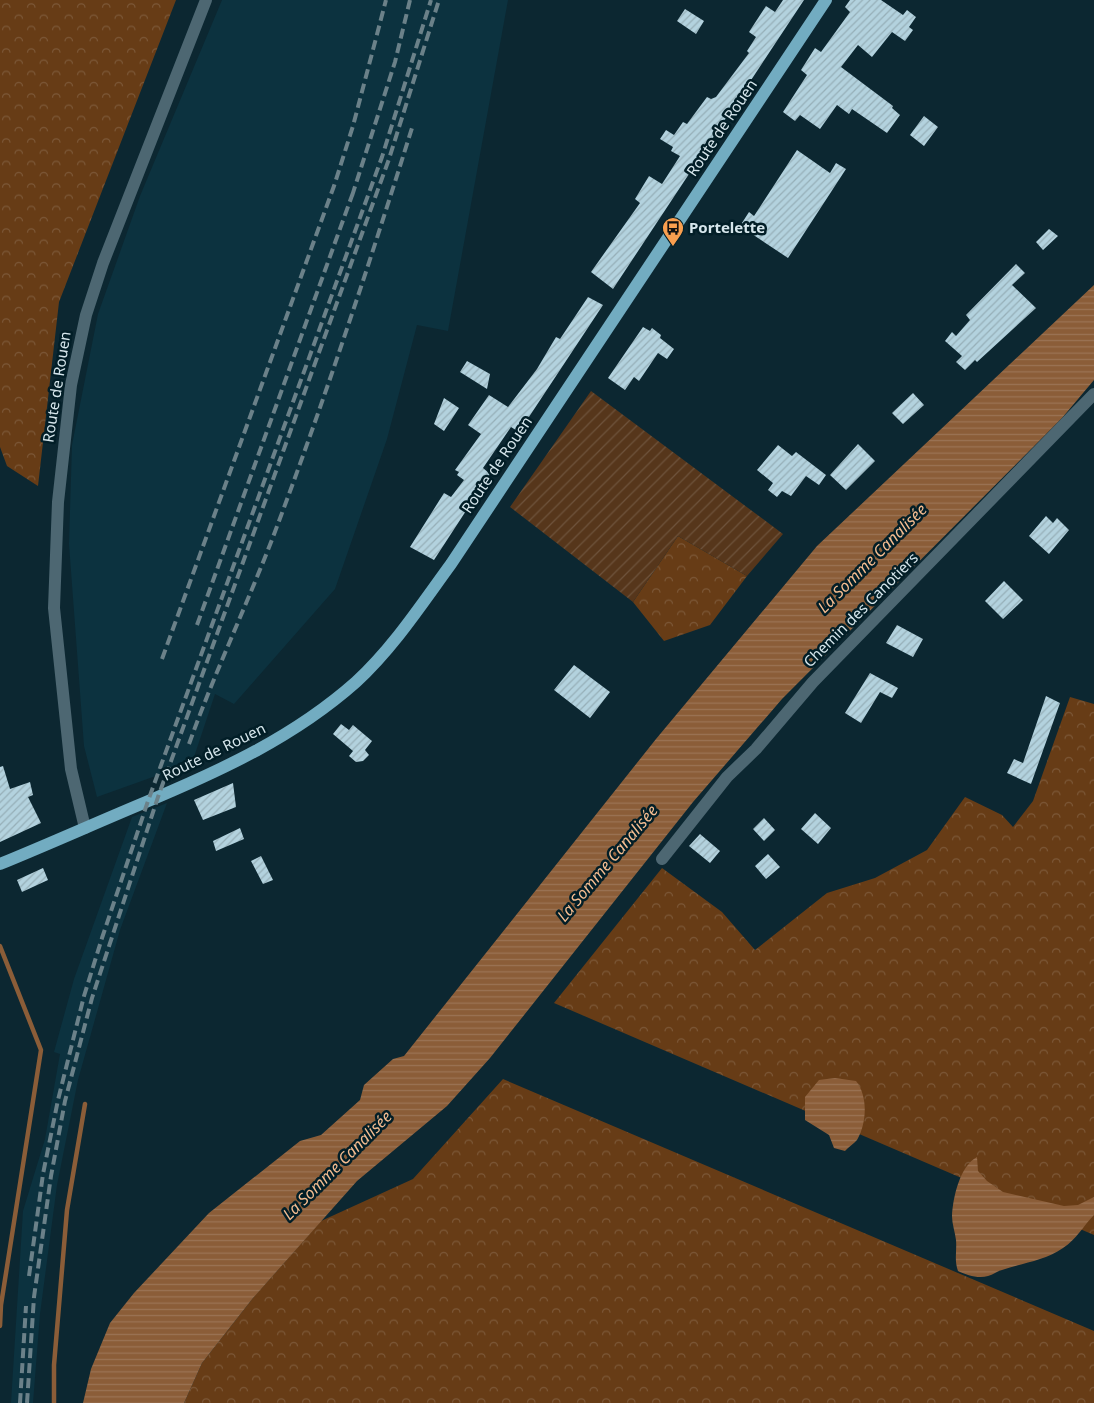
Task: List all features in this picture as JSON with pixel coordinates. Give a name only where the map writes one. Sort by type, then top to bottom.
[{"type":"main road","name":"Route de Rouen","points":[[0,864],[219,771],[270,744],[320,712],[357,681],[380,658],[409,622],[456,557],[826,0]]},
{"type":"street","name":"Route de Rouen","points":[[85,828],[71,769],[54,608],[58,502],[71,385],[86,315],[104,263],[206,0]]},
{"type":"street","name":"Chemin des Canotiers","points":[[662,859],[727,778],[756,749],[813,682],[1094,394]]},
{"type":"shaded area","points":[[222,0],[508,0],[448,331],[417,325],[387,439],[335,589],[234,704],[215,694],[192,763],[97,797],[84,746],[69,544],[72,445],[98,314],[140,196]]},
{"type":"shaded area","points":[[591,391],[783,534],[747,576],[678,536],[633,602],[510,507]]},
{"type":"shaded area","points":[[167,803],[120,930],[78,1080],[57,1185],[40,1314],[33,1403],[11,1403],[23,1211],[45,1139],[60,1054],[54,1052],[74,979],[132,817]]},
{"type":"green space","points":[[0,0],[176,0],[59,302],[38,486],[7,466],[0,447]]},
{"type":"green space","points":[[678,536],[747,576],[710,625],[664,641],[633,602]]},
{"type":"green space","points":[[1070,697],[1094,704],[1094,1235],[554,1003],[662,868],[722,912],[755,950],[827,893],[875,878],[927,850],[965,797],[1002,815],[1013,827],[1033,801]]},
{"type":"green space","points":[[503,1079],[1094,1331],[1094,1403],[184,1403],[202,1363],[253,1298],[321,1221],[413,1179]]},
{"type":"water","name":"La Somme Canalisée","points":[[1094,285],[1094,380],[1062,418],[782,699],[693,802],[490,1058],[447,1106],[357,1181],[253,1298],[202,1363],[184,1403],[83,1403],[91,1369],[110,1323],[134,1293],[209,1213],[300,1141],[321,1135],[360,1100],[364,1085],[393,1059],[404,1056],[656,739],[817,546]]},
{"type":"water","points":[[835,1078],[856,1081],[863,1094],[865,1110],[863,1126],[857,1140],[845,1151],[834,1148],[829,1135],[805,1120],[805,1097],[819,1080]]},
{"type":"water","points":[[977,1157],[978,1171],[987,1181],[1003,1192],[1064,1206],[1078,1205],[1094,1197],[1094,1215],[1076,1237],[1048,1256],[984,1277],[958,1271],[956,1240],[952,1219],[954,1200],[958,1183],[966,1167]]},
{"type":"building","points":[[783,0],[804,0],[613,289],[591,272],[640,203],[635,199],[649,176],[662,184],[680,156],[671,151],[673,147],[660,139],[666,130],[674,135],[683,122],[687,124],[707,97],[711,99],[716,97],[749,53],[747,51],[756,37],[749,32],[766,6],[775,12]]},
{"type":"building","points":[[850,0],[881,0],[903,15],[907,10],[916,17],[909,27],[913,30],[905,41],[892,32],[872,57],[858,45],[841,67],[893,106],[892,108],[900,115],[887,133],[852,109],[849,114],[837,105],[820,129],[800,115],[795,121],[783,112],[807,75],[801,70],[815,48],[821,52],[850,12],[845,7]]},
{"type":"building","points":[[685,9],[704,21],[696,34],[677,21]]},
{"type":"building","points":[[924,116],[938,127],[924,146],[910,135]]},
{"type":"building","points":[[797,150],[830,173],[836,163],[846,169],[788,258],[740,226],[749,212],[754,216]]},
{"type":"building","points":[[1049,229],[1058,236],[1043,250],[1036,242]]},
{"type":"building","points":[[1016,264],[1025,273],[1012,285],[1036,308],[977,362],[975,360],[965,370],[956,362],[962,356],[945,341],[952,332],[956,336],[970,320],[966,315]]},
{"type":"building","points":[[588,297],[603,305],[519,432],[511,427],[483,468],[490,474],[434,560],[410,547],[444,493],[451,497],[464,480],[457,475],[459,472],[455,470],[481,434],[468,425],[489,395],[508,407],[537,369],[556,337],[560,339]]},
{"type":"building","points":[[643,327],[650,331],[652,328],[661,335],[660,338],[674,349],[667,359],[658,353],[639,381],[634,377],[625,390],[608,378]]},
{"type":"building","points":[[467,361],[490,374],[487,389],[460,372]]},
{"type":"building","points":[[913,393],[924,405],[903,424],[892,413]]},
{"type":"building","points":[[444,398],[459,408],[444,431],[434,424]]},
{"type":"building","points":[[858,444],[875,461],[846,490],[830,475]]},
{"type":"building","points":[[778,445],[792,456],[796,452],[826,475],[819,485],[806,476],[791,496],[782,491],[777,497],[768,490],[773,483],[757,470]]},
{"type":"building","points":[[1046,516],[1053,523],[1057,518],[1069,530],[1049,554],[1029,536]]},
{"type":"building","points":[[1004,581],[1023,600],[1003,619],[985,601]]},
{"type":"building","points":[[897,625],[923,639],[913,657],[886,643]]},
{"type":"building","points":[[574,665],[610,692],[590,718],[554,690]]},
{"type":"building","points":[[870,673],[898,688],[892,698],[880,692],[861,723],[845,713]]},
{"type":"building","points":[[1046,696],[1060,703],[1031,784],[1007,773],[1014,759],[1023,763]]},
{"type":"building","points":[[341,724],[349,730],[353,725],[372,741],[365,750],[369,755],[363,761],[356,762],[349,756],[353,751],[333,734]]},
{"type":"building","points":[[3,766],[10,789],[30,782],[33,795],[28,797],[41,823],[0,842],[0,767]]},
{"type":"building","points":[[233,783],[236,807],[203,820],[194,800]]},
{"type":"building","points":[[815,813],[831,828],[818,844],[801,829]]},
{"type":"building","points":[[764,818],[775,830],[764,841],[753,829]]},
{"type":"building","points":[[240,828],[244,839],[216,851],[213,841]]},
{"type":"building","points":[[700,834],[720,851],[710,863],[689,846]]},
{"type":"building","points":[[768,854],[780,867],[766,879],[755,866]]},
{"type":"building","points":[[261,856],[273,880],[263,884],[251,861]]},
{"type":"building","points":[[43,868],[48,880],[22,892],[17,880]]},
{"type":"waterway","points":[[0,946],[41,1050],[1,1305],[0,1326]]},
{"type":"waterway","points":[[54,1403],[54,1365],[67,1210],[85,1104]]},
{"type":"railway","points":[[162,659],[334,186],[353,126],[386,0]]},
{"type":"railway","points":[[352,196],[395,62],[410,0]]},
{"type":"railway","points":[[29,1276],[43,1174],[58,1100],[84,996],[102,938],[148,801],[382,157],[431,0]]},
{"type":"railway","points":[[27,1403],[34,1297],[51,1176],[65,1101],[92,998],[158,797],[389,159],[439,0]]},
{"type":"railway","points":[[189,744],[263,563],[292,486],[346,333],[412,128]]},
{"type":"railway","points":[[197,625],[354,190]]},
{"type":"railway","points":[[20,1403],[26,1306]]},
{"type":"place","name":"Portelette","points":[[673,247]]}]
